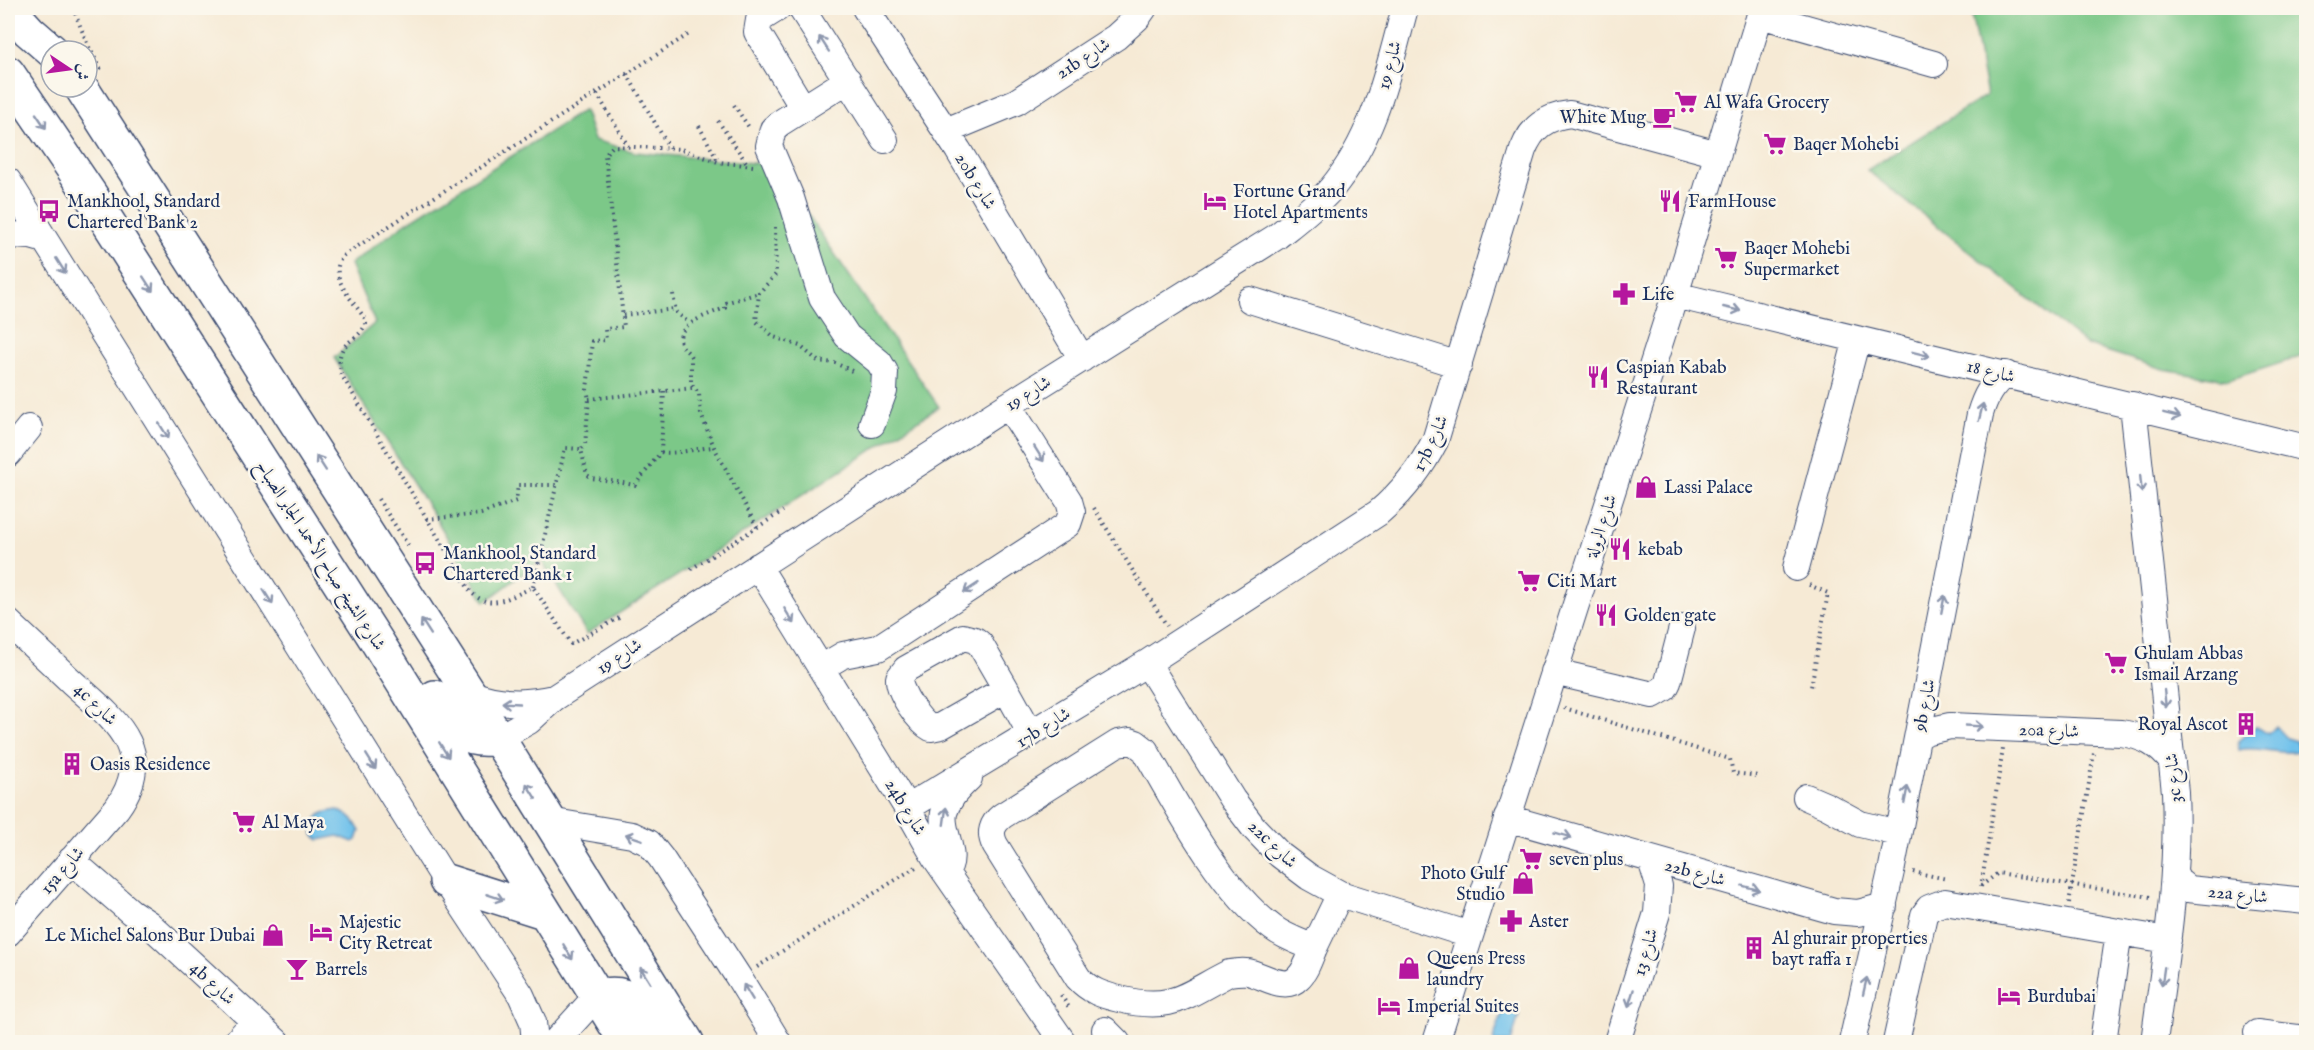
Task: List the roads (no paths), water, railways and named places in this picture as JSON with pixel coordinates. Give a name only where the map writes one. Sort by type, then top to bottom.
[{"type":"main road","points":[[8,8],[39,40]]},
{"type":"main road","points":[[32,8],[51,39]]},
{"type":"main road","name":"شارع الشيخ صباح الأحمد الجابر الصباح","points":[[8,73],[90,194],[378,643],[626,1042]]},
{"type":"main road","points":[[89,99],[498,738],[687,1042]]},
{"type":"main road","points":[[378,643],[412,665],[457,730],[472,739],[498,738]]},
{"type":"main road","points":[[446,881],[544,912]]},
{"type":"main road","points":[[596,997],[615,994],[633,1000],[642,1008],[662,1042]]},
{"type":"street","points":[[801,8],[885,140]]},
{"type":"street","name":"20b شارع","points":[[865,8],[952,140],[1082,359]]},
{"type":"street","name":"21b شارع","points":[[952,140],[1016,102],[1116,37],[1137,18],[1144,8]]},
{"type":"street","name":"شارع 19","points":[[498,738],[529,721],[554,698],[1008,405],[1276,237],[1305,215],[1331,189],[1353,159],[1370,126],[1405,8]]},
{"type":"street","points":[[1761,11],[1934,64]]},
{"type":"street","name":"شارع الرولة","points":[[1436,1042],[1675,295],[1761,11]]},
{"type":"street","points":[[770,12],[757,26],[757,32],[804,108]]},
{"type":"street","points":[[848,80],[773,129],[769,147],[791,198],[822,298],[847,336],[879,362],[885,372],[885,391],[872,424]]},
{"type":"street","name":"17b شارع","points":[[907,808],[1178,643],[1378,513],[1412,481],[1435,441],[1460,365],[1523,150],[1528,138],[1536,128],[1546,120],[1570,114],[1718,154]]},
{"type":"street","points":[[8,181],[446,881],[521,995],[533,1022],[535,1042]]},
{"type":"street","points":[[8,235],[31,236],[45,240]]},
{"type":"street","name":"شارع 18","points":[[1675,295],[2307,448]]},
{"type":"street","points":[[1250,300],[1460,365]]},
{"type":"street","points":[[1796,568],[1857,339]]},
{"type":"street","name":"9b شارع","points":[[1852,1042],[1892,867],[1980,414],[1992,387],[2006,374]]},
{"type":"street","points":[[821,668],[849,653],[878,648],[1068,524],[1072,512],[1069,501],[1008,405]]},
{"type":"street","name":"3c شارع","points":[[2133,405],[2177,823],[2174,888],[2154,1042]]},
{"type":"street","points":[[8,454],[29,428]]},
{"type":"street","name":"24b شارع","points":[[758,566],[940,864],[1063,1042]]},
{"type":"street","name":"4c شارع","points":[[8,622],[122,730],[132,756],[132,770],[127,790],[117,808]]},
{"type":"street","points":[[1554,672],[1653,695],[1665,688],[1668,682],[1682,628]]},
{"type":"street","name":"22c شارع","points":[[1147,663],[1232,799],[1254,828],[1294,866],[1324,886],[1341,894],[1470,935]]},
{"type":"street","points":[[1006,689],[1031,734]]},
{"type":"street","name":"شارع 19","points":[[468,693],[502,703],[528,703],[554,698]]},
{"type":"street","name":"20a شارع","points":[[1918,736],[1950,726],[2121,733],[2145,739],[2165,752],[2172,762]]},
{"type":"street","points":[[1314,948],[1289,938],[1273,928],[1240,898],[1183,816],[1145,750],[1136,742],[1118,743],[1002,816],[993,825],[992,839],[995,845],[1078,978],[1098,993],[1142,1004],[1166,1004],[1229,973],[1253,973],[1287,984],[1298,979],[1314,948],[1341,894]]},
{"type":"street","name":"17b شارع","points":[[940,864],[948,868],[951,858],[944,829],[945,812],[952,796],[979,766]]},
{"type":"street","points":[[1806,797],[1860,824],[1898,833]]},
{"type":"street","name":"15a شارع","points":[[8,933],[117,808]]},
{"type":"street","name":"22b شارع","points":[[1507,818],[1834,911],[1858,913],[1884,906]]},
{"type":"street","points":[[549,821],[632,835],[649,843],[739,978],[778,1042]]},
{"type":"street","name":"4b شارع","points":[[76,854],[132,900],[149,924],[262,1034]]},
{"type":"street","name":"شارع 13","points":[[1617,1042],[1657,913],[1659,886],[1651,860]]},
{"type":"street","name":"22a شارع","points":[[2174,888],[2178,881],[2188,889],[2307,901]]},
{"type":"street","points":[[1896,1042],[1924,915],[1929,908],[1945,902],[1976,892],[2066,923],[2168,940]]},
{"type":"street","points":[[2103,1042],[2119,932]]},
{"type":"street","points":[[555,1042],[596,997]]},
{"type":"street","points":[[2257,1033],[2307,1039]]},
{"type":"street","points":[[236,1042],[262,1034]]},
{"type":"water","points":[[2256,726],[2268,734],[2276,726],[2287,738],[2297,741],[2298,751],[2239,750],[2238,741]]},
{"type":"water","points":[[338,810],[352,818],[360,831],[357,840],[353,842],[338,836],[319,840],[313,835],[316,819],[322,814]]},
{"type":"water","points":[[1516,1007],[1519,1015],[1511,1042],[1495,1042],[1493,1040],[1504,1008]]},
{"type":"place","name":"Al Wafa Grocery","points":[[1686,102]]},
{"type":"place","name":"White Mug","points":[[1664,117]]},
{"type":"place","name":"Baqer Mohebi","points":[[1775,144]]},
{"type":"place","name":"Fortune Grand Hotel Apartments","points":[[1215,201]]},
{"type":"place","name":"FarmHouse","points":[[1670,201]]},
{"type":"place","name":"Mankhool, Standard Chartered Bank 2","points":[[49,211]]},
{"type":"place","name":"Baqer Mohebi Supermarket","points":[[1726,258]]},
{"type":"place","name":"Life","points":[[1624,294]]},
{"type":"place","name":"Caspian Kabab Restaurant","points":[[1598,377]]},
{"type":"place","name":"Lassi Palace","points":[[1646,487]]},
{"type":"place","name":"kebab","points":[[1620,549]]},
{"type":"place","name":"Mankhool, Standard Chartered Bank 1","points":[[425,563]]},
{"type":"place","name":"Citi Mart","points":[[1529,581]]},
{"type":"place","name":"Golden gate","points":[[1606,615]]},
{"type":"place","name":"Ghulam Abbas Ismail Arzang","points":[[2116,663]]},
{"type":"place","name":"Royal Ascot","points":[[2246,724]]},
{"type":"place","name":"Oasis Residence","points":[[72,764]]},
{"type":"place","name":"Al Maya","points":[[244,822]]},
{"type":"place","name":"seven plus","points":[[1531,859]]},
{"type":"place","name":"Photo Gulf Studio","points":[[1523,883]]},
{"type":"place","name":"Aster","points":[[1511,921]]},
{"type":"place","name":"Majestic City Retreat","points":[[321,932]]},
{"type":"place","name":"Le Michel Salons Bur Dubai","points":[[273,935]]},
{"type":"place","name":"Al ghurair properties bayt raffa 1","points":[[1754,948]]},
{"type":"place","name":"Queens Press laundry","points":[[1409,968]]},
{"type":"place","name":"Barrels","points":[[297,969]]},
{"type":"place","name":"Burdubai","points":[[2009,996]]},
{"type":"place","name":"Imperial Suites","points":[[1389,1006]]}]
